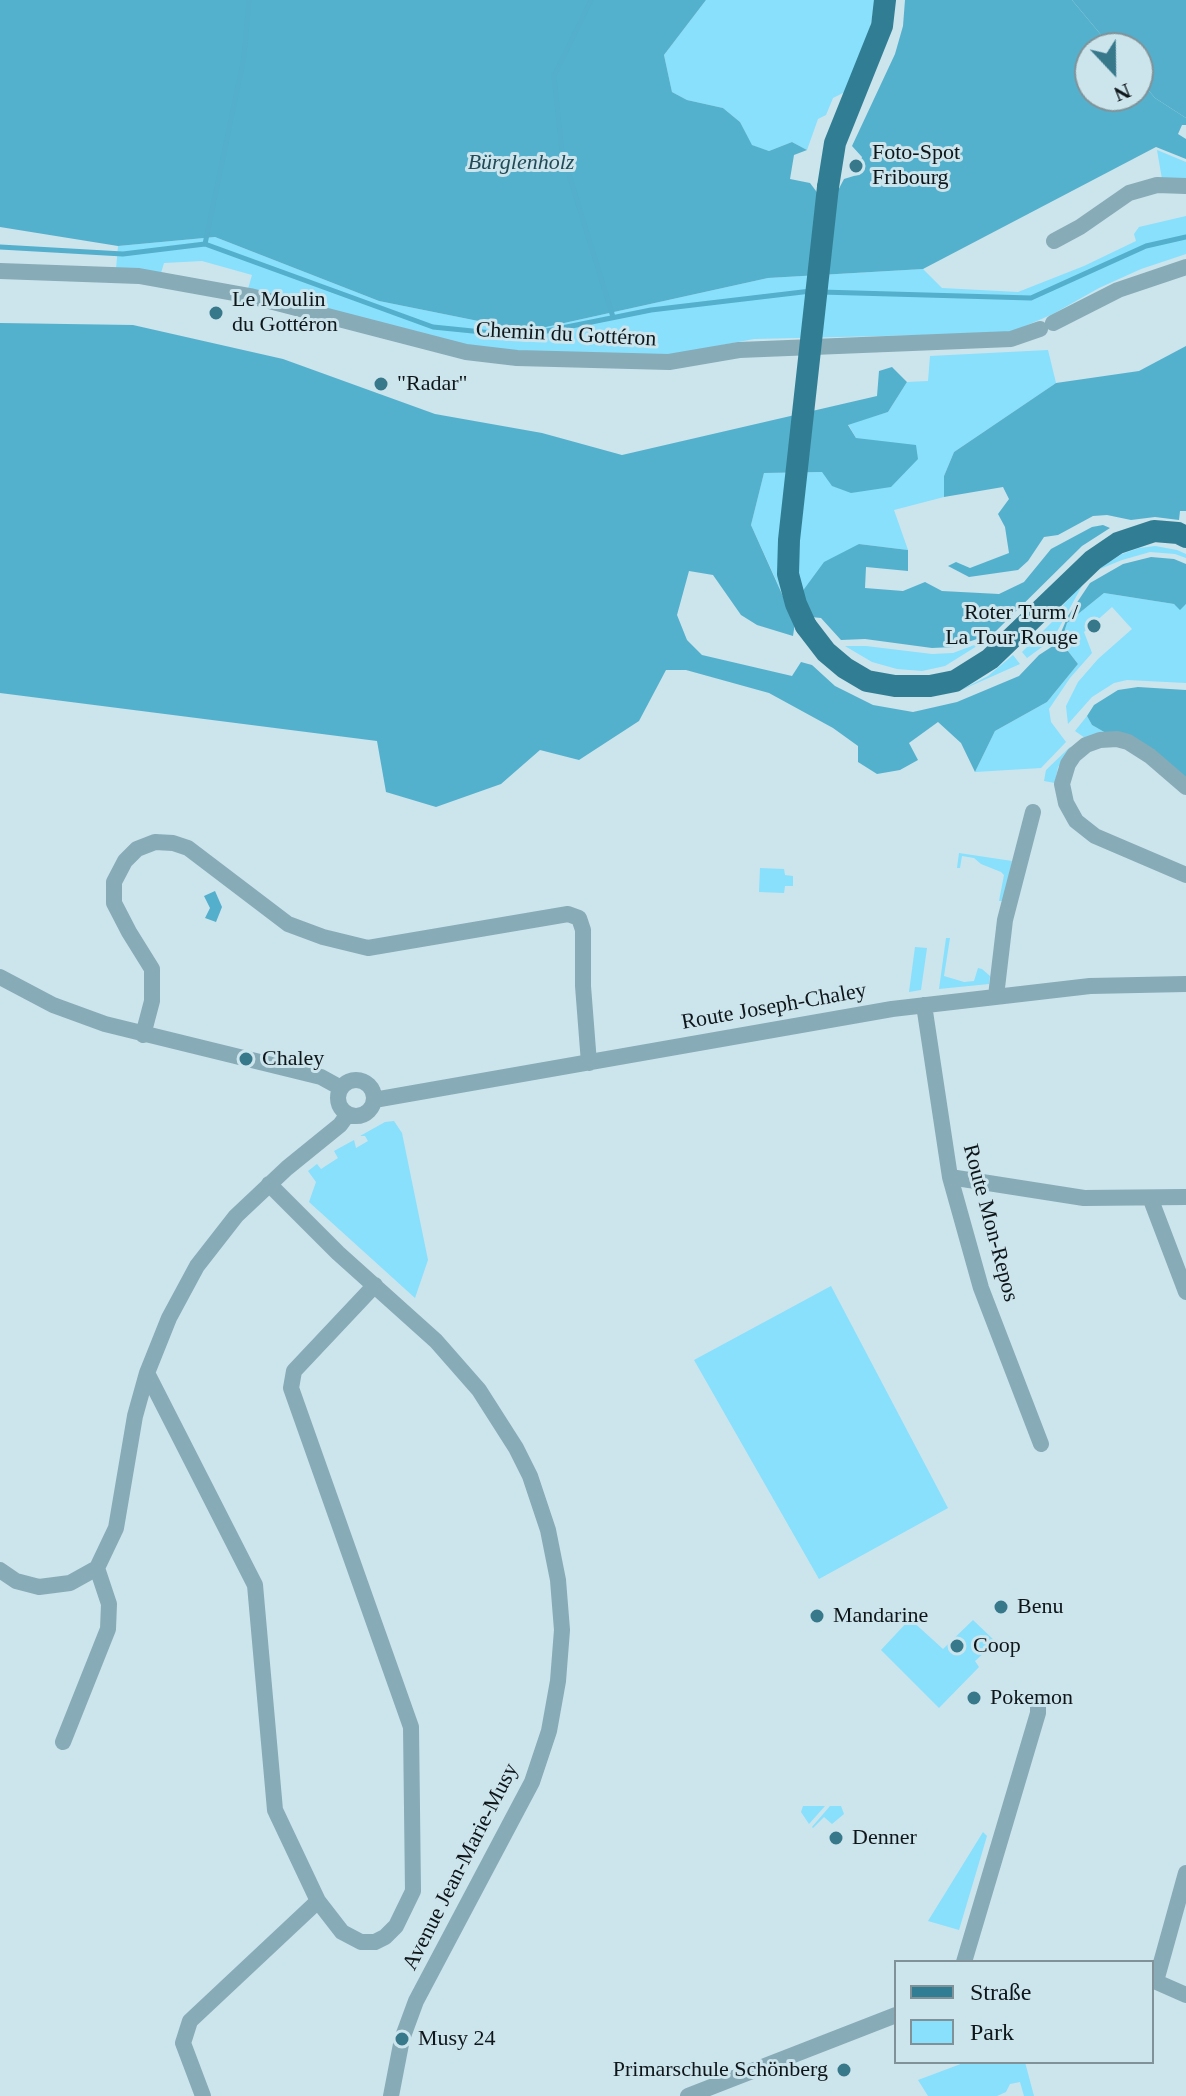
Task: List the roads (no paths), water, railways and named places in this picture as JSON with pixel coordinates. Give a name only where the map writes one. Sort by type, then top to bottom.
[{"type":"main road","points":[[885,0],[882,26],[835,143],[828,187],[789,540],[788,574],[806,626],[826,652],[867,681],[895,686],[930,686],[955,681],[990,659],[1093,560],[1118,543],[1154,531],[1178,533],[1186,537]]},
{"type":"street","points":[[1054,241],[1129,193],[1157,185],[1186,186]]},
{"type":"street","name":"Chemin du Gottéron","points":[[0,271],[139,276],[250,296],[466,352],[517,358],[669,362],[739,350],[1011,339],[1046,326],[1118,290],[1186,267]]},
{"type":"street","points":[[1186,787],[1150,756],[1117,739],[1086,745],[1068,764],[1062,784],[1066,803],[1076,821],[1095,836],[1186,875]]},
{"type":"street","points":[[996,996],[1005,920],[1033,812]]},
{"type":"street","points":[[143,1035],[152,1001],[152,969],[114,903],[114,882],[125,861],[137,849],[164,842],[188,848],[288,924],[368,948],[568,914],[579,918],[583,930],[583,986],[589,1063]]},
{"type":"street","points":[[0,977],[53,1005],[143,1035],[321,1077],[341,1088]]},
{"type":"street","name":"Route Joseph-Chaley","points":[[348,1114],[364,1114],[374,1100],[924,1005],[1090,986],[1186,984]]},
{"type":"street","name":"Route Mon-Repos","points":[[924,1005],[950,1177],[981,1288],[1041,1444]]},
{"type":"street","points":[[0,1570],[16,1581],[39,1587],[70,1583],[97,1568],[116,1528],[135,1416],[147,1373],[169,1318],[197,1266],[236,1216],[340,1125],[348,1114],[338,1103],[341,1088],[350,1081],[362,1082],[371,1089],[374,1100]]},
{"type":"street","points":[[950,1177],[1084,1198],[1151,1200],[1186,1197]]},
{"type":"street","name":"Avenue Jean-Marie-Musy","points":[[269,1184],[338,1253],[436,1341],[471,1380],[516,1448],[530,1476],[548,1530],[558,1580],[562,1630],[558,1681],[549,1731],[532,1782],[416,2001],[402,2039],[391,2096]]},
{"type":"street","points":[[1151,1200],[1186,1292]]},
{"type":"street","name":"Avenue Jean-Marie-Musy","points":[[147,1373],[255,1585],[275,1810],[318,1901],[342,1932],[361,1942],[375,1942],[396,1926],[413,1891],[411,1727],[291,1388],[294,1371],[375,1285]]},
{"type":"street","points":[[63,1742],[108,1629],[109,1604],[97,1568]]},
{"type":"street","points":[[965,1960],[1034,1727],[1038,1702]]},
{"type":"street","points":[[1186,1873],[1154,1980],[1186,1995]]},
{"type":"street","points":[[203,2096],[183,2043],[190,2021],[318,1901]]},
{"type":"street","points":[[688,2096],[894,2016]]},
{"type":"waterway","points":[[205,244],[244,57],[249,0]]},
{"type":"waterway","points":[[591,0],[554,76],[562,152],[613,317]]},
{"type":"waterway","points":[[821,292],[1031,298],[1146,246],[1186,237]]},
{"type":"waterway","points":[[0,247],[123,254],[205,244],[433,327],[522,336],[651,310],[811,291]]},
{"type":"place","name":"Foto-Spot Fribourg","points":[[856,166]]},
{"type":"place","name":"Le Moulin du Gottéron","points":[[216,313]]},
{"type":"place","name":"\"Radar\"","points":[[381,384]]},
{"type":"place","name":"Roter Turm / La Tour Rouge","points":[[1094,626]]},
{"type":"place","name":"Chaley","points":[[246,1059]]},
{"type":"place","name":"Benu","points":[[1001,1607]]},
{"type":"place","name":"Mandarine","points":[[817,1616]]},
{"type":"place","name":"Coop","points":[[957,1646]]},
{"type":"place","name":"Pokemon","points":[[974,1698]]},
{"type":"place","name":"Denner","points":[[836,1838]]},
{"type":"place","name":"Musy 24","points":[[402,2039]]},
{"type":"place","name":"Primarschule Schönberg","points":[[844,2070]]},
{"type":"park label","name":"Bürglenholz","points":[[521,163]]}]
